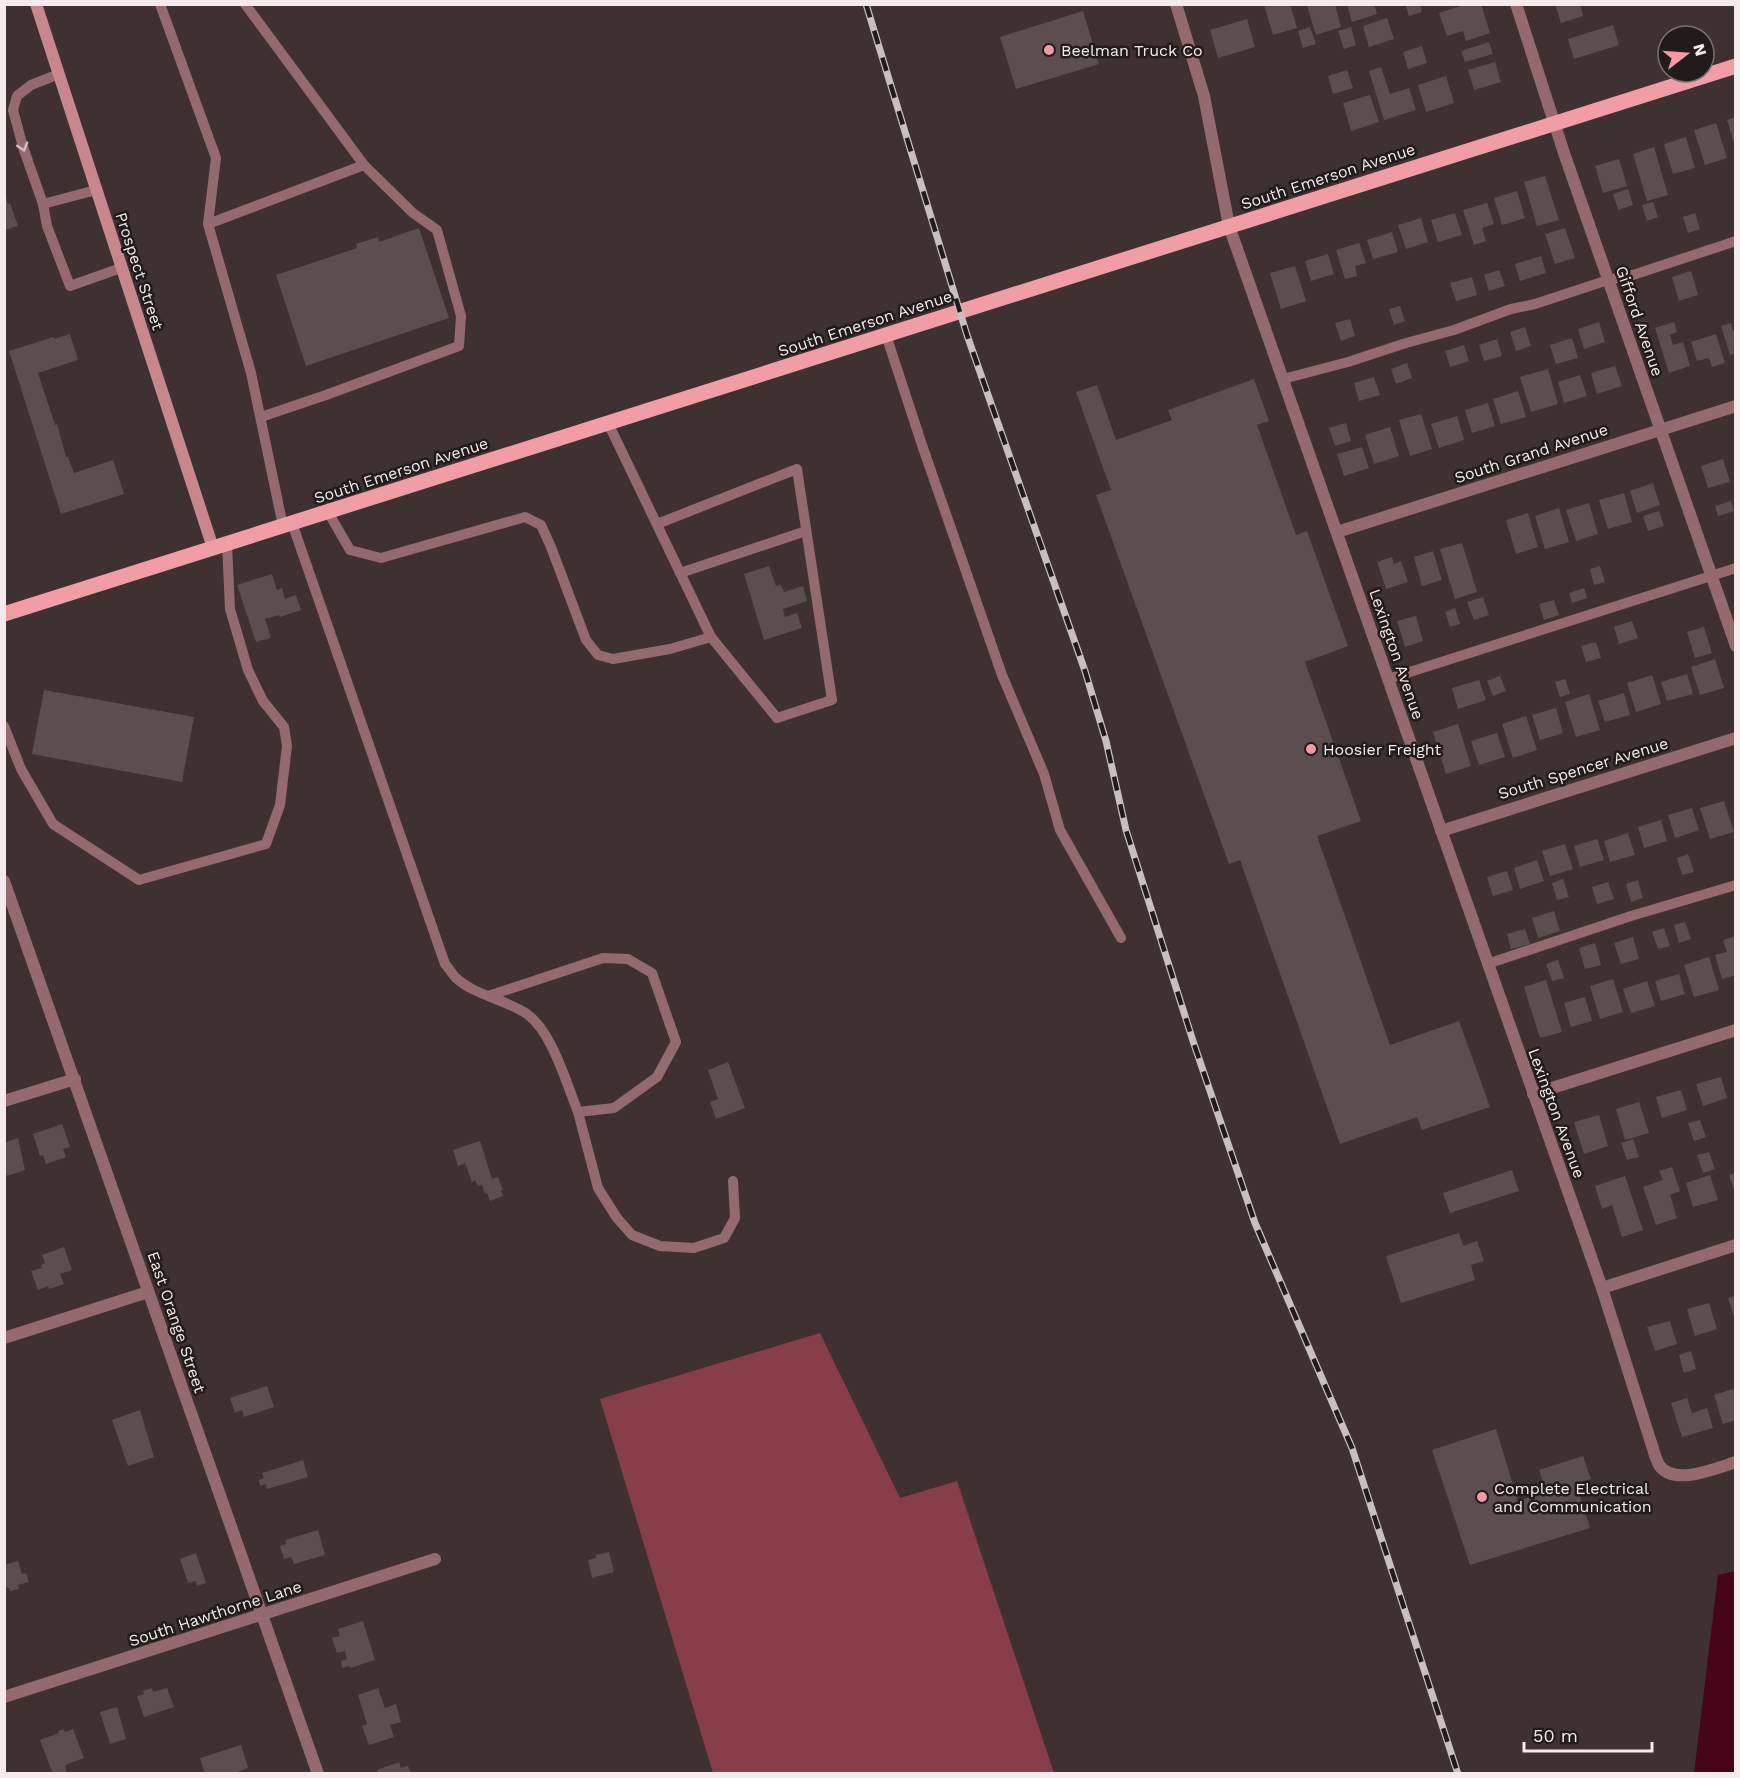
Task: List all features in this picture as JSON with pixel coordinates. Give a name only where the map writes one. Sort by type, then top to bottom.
[{"type":"main road","name":"Prospect Street","points":[[36,4],[121,268],[220,546]]},
{"type":"main road","name":"South Emerson Avenue","points":[[4,614],[1736,66]]},
{"type":"street","name":"Lexington Avenue","points":[[1176,4],[1204,96],[1229,226],[1602,1288],[1654,1452],[1660,1466],[1671,1474],[1701,1473],[1736,1462]]},
{"type":"street","name":"Gifford Avenue","points":[[1516,4],[1554,123],[1736,646]]},
{"type":"street","name":"South Grand Avenue","points":[[1337,532],[1736,406]]},
{"type":"street","name":"South Spencer Avenue","points":[[1441,831],[1736,738]]},
{"type":"street","name":"East Orange Street","points":[[4,881],[318,1773]]},
{"type":"street","points":[[1533,1094],[1736,1030]]},
{"type":"street","points":[[4,1101],[75,1079]]},
{"type":"street","points":[[1602,1288],[1736,1245]]},
{"type":"street","points":[[4,1338],[148,1292]]},
{"type":"street","name":"South Hawthorne Lane","points":[[4,1697],[435,1559]]},
{"type":"lane","points":[[160,4],[216,158],[208,224],[251,373],[288,525],[445,964],[457,978],[477,991],[526,1013],[540,1025],[549,1040],[578,1112],[598,1188],[616,1218],[632,1234],[660,1246],[694,1248],[724,1239],[735,1218],[733,1180]]},
{"type":"lane","points":[[245,4],[364,165],[413,213],[437,230],[461,316],[459,346],[261,417]]},
{"type":"lane","points":[[59,74],[30,85],[17,96],[13,110],[22,147],[43,204],[47,226],[70,286],[121,268]]},
{"type":"lane","points":[[4,94],[17,96]]},
{"type":"lane","points":[[208,224],[364,165]]},
{"type":"lane","points":[[43,204],[96,190]]},
{"type":"lane","points":[[1283,379],[1454,330],[1511,309],[1608,280],[1633,275],[1736,241]]},
{"type":"lane","points":[[886,335],[1002,675],[1044,774],[1060,830],[1121,938]]},
{"type":"lane","points":[[608,423],[711,637],[777,718],[832,700],[797,469],[657,524]]},
{"type":"lane","points":[[328,512],[350,550],[381,558],[525,517],[541,525],[586,640],[598,655],[613,659],[670,649],[711,637]]},
{"type":"lane","points":[[680,573],[806,531]]},
{"type":"lane","points":[[4,726],[21,770],[53,824],[139,879],[266,844],[280,805],[287,746],[284,727],[263,701],[248,670],[230,609],[220,546]]},
{"type":"lane","points":[[1388,679],[1736,568]]},
{"type":"lane","points":[[1487,964],[1631,916],[1736,885]]},
{"type":"lane","points":[[488,996],[603,958],[628,959],[652,973],[676,1042],[657,1077],[614,1108],[578,1112]]},
{"type":"shaded area","points":[[820,1333],[900,1498],[957,1481],[1054,1773],[713,1773],[600,1399]]},
{"type":"shaded area","points":[[1735,1571],[1735,1773],[1694,1773],[1718,1575]]},
{"type":"building","points":[[1290,4],[1297,28],[1273,35],[1264,5]]},
{"type":"building","points":[[1335,4],[1341,27],[1316,35],[1307,6]]},
{"type":"building","points":[[1347,4],[1374,4],[1377,14],[1352,22]]},
{"type":"building","points":[[1405,4],[1420,4],[1422,12],[1409,16]]},
{"type":"building","points":[[1466,4],[1481,4],[1490,33],[1466,41],[1463,31],[1447,36],[1439,13]]},
{"type":"building","points":[[1555,4],[1580,4],[1583,16],[1561,23]]},
{"type":"building","name":"Beelman Truck Co","points":[[1083,11],[1099,64],[1016,89],[1000,37]]},
{"type":"building","points":[[1387,18],[1394,39],[1369,47],[1363,26]]},
{"type":"building","points":[[1247,19],[1255,47],[1218,58],[1210,30]]},
{"type":"building","points":[[1613,25],[1619,45],[1574,59],[1568,39]]},
{"type":"building","points":[[1310,27],[1316,44],[1303,48],[1298,31]]},
{"type":"building","points":[[1351,27],[1356,45],[1344,49],[1338,31]]},
{"type":"building","points":[[1489,42],[1493,54],[1465,62],[1461,51]]},
{"type":"building","points":[[1422,46],[1427,63],[1408,69],[1403,52]]},
{"type":"building","points":[[1495,62],[1501,82],[1474,90],[1468,70]]},
{"type":"building","points":[[1381,67],[1390,94],[1409,88],[1416,110],[1384,120],[1369,71]]},
{"type":"building","points":[[1347,70],[1353,88],[1333,94],[1328,76]]},
{"type":"building","points":[[1446,76],[1454,103],[1426,112],[1418,85]]},
{"type":"building","points":[[1370,95],[1379,122],[1351,131],[1343,103]]},
{"type":"building","points":[[1736,117],[1736,146],[1735,146],[1727,120]]},
{"type":"building","points":[[1716,123],[1727,158],[1705,165],[1694,130]]},
{"type":"building","points":[[1686,137],[1695,168],[1673,174],[1664,144]]},
{"type":"building","points":[[1654,147],[1668,195],[1647,201],[1633,154]]},
{"type":"building","points":[[1619,159],[1627,186],[1603,193],[1595,166]]},
{"type":"building","points":[[1545,176],[1559,220],[1537,226],[1524,182]]},
{"type":"building","points":[[1628,189],[1633,205],[1618,210],[1613,194]]},
{"type":"building","points":[[1517,191],[1525,218],[1502,225],[1494,198]]},
{"type":"building","points":[[5,194],[18,226],[4,230]]},
{"type":"building","points":[[1653,202],[1658,217],[1647,221],[1642,205]]},
{"type":"building","points":[[1487,203],[1494,224],[1482,228],[1486,241],[1474,245],[1463,210]]},
{"type":"building","points":[[1455,213],[1462,235],[1438,242],[1431,220]]},
{"type":"building","points":[[1695,213],[1700,229],[1688,233],[1683,217]]},
{"type":"building","points":[[1421,218],[1428,242],[1406,249],[1398,225]]},
{"type":"building","points":[[419,228],[449,318],[306,366],[276,275],[357,248],[356,244],[378,237],[379,242]]},
{"type":"building","points":[[1565,228],[1575,258],[1555,264],[1545,234]]},
{"type":"building","points":[[1392,232],[1398,252],[1373,259],[1367,240]]},
{"type":"building","points":[[1359,243],[1366,263],[1355,266],[1357,276],[1345,279],[1336,250]]},
{"type":"building","points":[[1328,254],[1334,274],[1311,281],[1305,261]]},
{"type":"building","points":[[1541,256],[1546,273],[1520,281],[1515,264]]},
{"type":"building","points":[[1295,266],[1306,301],[1281,309],[1270,273]]},
{"type":"building","points":[[1499,270],[1505,286],[1489,291],[1484,275]]},
{"type":"building","points":[[1691,271],[1698,295],[1679,301],[1672,277]]},
{"type":"building","points":[[1472,277],[1477,295],[1456,301],[1450,283]]},
{"type":"building","points":[[1400,306],[1405,321],[1394,325],[1389,309]]},
{"type":"building","points":[[1350,319],[1355,336],[1341,341],[1335,323]]},
{"type":"building","points":[[1599,322],[1605,342],[1584,349],[1578,329]]},
{"type":"building","points":[[1674,322],[1677,332],[1670,335],[1673,345],[1683,342],[1690,366],[1669,373],[1655,328]]},
{"type":"building","points":[[1731,323],[1733,331],[1736,330],[1736,353],[1730,355],[1721,326]]},
{"type":"building","points":[[1525,327],[1531,346],[1516,351],[1510,332]]},
{"type":"building","points":[[70,334],[78,360],[38,373],[55,425],[57,424],[66,457],[74,473],[113,460],[124,494],[61,514],[9,351]]},
{"type":"building","points":[[1716,334],[1725,363],[1712,367],[1709,358],[1697,361],[1691,342]]},
{"type":"building","points":[[1572,338],[1578,358],[1556,364],[1550,345]]},
{"type":"building","points":[[1497,339],[1502,356],[1484,361],[1479,345]]},
{"type":"building","points":[[1464,345],[1469,361],[1450,367],[1445,351]]},
{"type":"building","points":[[1407,363],[1412,378],[1396,384],[1391,369]]},
{"type":"building","points":[[1615,366],[1622,386],[1597,394],[1591,373]]},
{"type":"building","points":[[1548,369],[1558,404],[1531,412],[1520,377]]},
{"type":"building","points":[[1580,375],[1587,396],[1564,403],[1558,382]]},
{"type":"building","points":[[1374,377],[1380,395],[1359,401],[1354,383]]},
{"type":"building","points":[[1254,379],[1269,421],[1257,425],[1296,535],[1307,531],[1348,646],[1305,662],[1361,821],[1317,836],[1390,1045],[1459,1021],[1490,1107],[1422,1130],[1417,1117],[1340,1144],[1240,860],[1229,864],[1096,495],[1111,490],[1076,392],[1097,385],[1116,440],[1172,420],[1168,410]]},
{"type":"building","points":[[1518,391],[1526,417],[1501,424],[1493,399]]},
{"type":"building","points":[[1488,403],[1495,426],[1472,433],[1465,410]]},
{"type":"building","points":[[1421,414],[1432,449],[1410,456],[1399,420]]},
{"type":"building","points":[[1457,416],[1464,440],[1439,448],[1431,424]]},
{"type":"building","points":[[1346,423],[1351,441],[1335,446],[1329,428]]},
{"type":"building","points":[[1390,427],[1399,456],[1374,464],[1365,435]]},
{"type":"building","points":[[1362,447],[1369,468],[1344,476],[1337,454]]},
{"type":"building","points":[[1723,459],[1730,482],[1708,488],[1701,466]]},
{"type":"building","points":[[1653,483],[1660,505],[1637,513],[1630,491]]},
{"type":"building","points":[[1624,493],[1632,522],[1608,529],[1599,500]]},
{"type":"building","points":[[1731,501],[1734,511],[1718,516],[1715,506]]},
{"type":"building","points":[[1589,503],[1598,534],[1576,541],[1566,510]]},
{"type":"building","points":[[1559,508],[1569,542],[1545,549],[1535,516]]},
{"type":"building","points":[[1659,511],[1664,526],[1648,531],[1643,516]]},
{"type":"building","points":[[1528,513],[1538,547],[1516,554],[1506,520]]},
{"type":"building","points":[[1462,543],[1477,592],[1455,599],[1440,549]]},
{"type":"building","points":[[1433,551],[1442,580],[1422,586],[1414,557]]},
{"type":"building","points":[[1392,557],[1394,564],[1401,561],[1408,582],[1386,589],[1377,562]]},
{"type":"building","points":[[769,566],[776,586],[781,585],[784,592],[803,586],[807,601],[783,609],[785,617],[797,613],[802,628],[764,640],[744,574]]},
{"type":"building","points":[[1600,566],[1605,582],[1594,585],[1590,569]]},
{"type":"building","points":[[272,574],[277,590],[282,588],[285,599],[296,595],[301,610],[265,619],[271,638],[256,642],[237,585]]},
{"type":"building","points":[[1584,588],[1587,598],[1572,603],[1569,593]]},
{"type":"building","points":[[1483,597],[1489,615],[1474,620],[1467,602]]},
{"type":"building","points":[[1554,600],[1559,615],[1544,620],[1539,604]]},
{"type":"building","points":[[1455,608],[1460,624],[1450,627],[1445,612]]},
{"type":"building","points":[[1416,616],[1423,641],[1405,647],[1397,621]]},
{"type":"building","points":[[1632,621],[1638,638],[1619,644],[1614,627]]},
{"type":"building","points":[[1704,627],[1712,653],[1695,658],[1687,632]]},
{"type":"building","points":[[1596,642],[1601,658],[1586,662],[1581,646]]},
{"type":"building","points":[[1715,659],[1724,688],[1700,695],[1691,667]]},
{"type":"building","points":[[1687,674],[1693,694],[1667,701],[1661,682]]},
{"type":"building","points":[[1652,675],[1661,704],[1636,712],[1627,683]]},
{"type":"building","points":[[1500,676],[1506,691],[1493,696],[1487,681]]},
{"type":"building","points":[[1565,679],[1570,694],[1560,697],[1555,682]]},
{"type":"building","points":[[1479,680],[1486,700],[1458,709],[1452,688]]},
{"type":"building","points":[[44,690],[194,717],[182,782],[32,754]]},
{"type":"building","points":[[1624,693],[1630,715],[1605,722],[1598,701]]},
{"type":"building","points":[[1589,694],[1600,730],[1576,737],[1565,702]]},
{"type":"building","points":[[1556,708],[1563,733],[1540,740],[1532,715]]},
{"type":"building","points":[[1526,716],[1537,750],[1513,758],[1502,724]]},
{"type":"building","points":[[1458,724],[1471,766],[1446,774],[1433,732]]},
{"type":"building","points":[[1497,733],[1505,757],[1479,765],[1471,741]]},
{"type":"building","points":[[1724,801],[1734,832],[1710,839],[1700,808]]},
{"type":"building","points":[[1692,808],[1699,830],[1675,838],[1668,815]]},
{"type":"building","points":[[1661,820],[1667,841],[1644,848],[1638,827]]},
{"type":"building","points":[[1628,833],[1635,855],[1610,862],[1604,841]]},
{"type":"building","points":[[1597,839],[1604,860],[1580,867],[1574,846]]},
{"type":"building","points":[[1565,844],[1573,869],[1550,876],[1542,851]]},
{"type":"building","points":[[1688,854],[1694,872],[1682,875],[1677,858]]},
{"type":"building","points":[[1537,860],[1544,881],[1520,889],[1514,868]]},
{"type":"building","points":[[1507,871],[1513,890],[1493,896],[1487,877]]},
{"type":"building","points":[[1563,879],[1569,897],[1557,900],[1552,883]]},
{"type":"building","points":[[1638,880],[1643,898],[1631,902],[1626,884]]},
{"type":"building","points":[[1608,882],[1614,899],[1597,904],[1592,887]]},
{"type":"building","points":[[1554,911],[1560,931],[1538,938],[1532,918]]},
{"type":"building","points":[[1685,922],[1691,939],[1679,943],[1674,925]]},
{"type":"building","points":[[1664,928],[1670,946],[1658,949],[1652,932]]},
{"type":"building","points":[[1525,929],[1530,944],[1511,949],[1507,934]]},
{"type":"building","points":[[1736,936],[1736,975],[1722,979],[1715,955],[1727,952],[1723,940]]},
{"type":"building","points":[[1633,937],[1639,959],[1621,964],[1614,943]]},
{"type":"building","points":[[1595,943],[1601,965],[1585,969],[1579,948]]},
{"type":"building","points":[[1709,957],[1719,990],[1694,997],[1684,965]]},
{"type":"building","points":[[1558,960],[1564,978],[1552,981],[1546,964]]},
{"type":"building","points":[[1679,974],[1685,994],[1661,1001],[1655,981]]},
{"type":"building","points":[[1613,979],[1623,1012],[1600,1019],[1590,986]]},
{"type":"building","points":[[1546,980],[1562,1032],[1540,1038],[1524,987]]},
{"type":"building","points":[[1647,981],[1655,1006],[1631,1013],[1623,989]]},
{"type":"building","points":[[1585,997],[1592,1021],[1571,1027],[1564,1003]]},
{"type":"building","points":[[728,1062],[745,1108],[716,1119],[710,1102],[718,1099],[708,1070]]},
{"type":"building","points":[[1721,1077],[1727,1098],[1703,1106],[1696,1084]]},
{"type":"building","points":[[1681,1090],[1687,1110],[1662,1118],[1656,1097]]},
{"type":"building","points":[[1639,1102],[1649,1133],[1625,1140],[1616,1109]]},
{"type":"building","points":[[1599,1115],[1608,1146],[1584,1154],[1574,1122]]},
{"type":"building","points":[[1700,1120],[1706,1137],[1694,1141],[1688,1123]]},
{"type":"building","points":[[62,1124],[70,1147],[63,1149],[66,1157],[46,1164],[43,1155],[40,1156],[33,1134]]},
{"type":"building","points":[[18,1138],[25,1170],[7,1176],[4,1167],[4,1143]]},
{"type":"building","points":[[1633,1139],[1639,1157],[1627,1160],[1621,1143]]},
{"type":"building","points":[[480,1141],[492,1179],[498,1177],[503,1190],[501,1190],[503,1196],[490,1201],[482,1185],[478,1186],[475,1180],[472,1182],[465,1163],[458,1166],[453,1150]]},
{"type":"building","points":[[1709,1152],[1715,1169],[1703,1173],[1697,1155]]},
{"type":"building","points":[[1672,1167],[1680,1191],[1670,1195],[1677,1218],[1656,1225],[1643,1187],[1663,1180],[1659,1171]]},
{"type":"building","points":[[1512,1170],[1519,1191],[1450,1213],[1443,1193]]},
{"type":"building","points":[[1736,1173],[1736,1193],[1735,1193],[1729,1175]]},
{"type":"building","points":[[1710,1175],[1718,1200],[1693,1207],[1686,1183]]},
{"type":"building","points":[[1625,1176],[1643,1230],[1622,1237],[1612,1205],[1602,1209],[1595,1186]]},
{"type":"building","points":[[1459,1233],[1463,1246],[1477,1241],[1484,1261],[1471,1265],[1475,1280],[1401,1303],[1386,1256]]},
{"type":"building","points":[[64,1247],[72,1270],[60,1274],[64,1284],[38,1290],[31,1271],[42,1268],[41,1265],[45,1263],[42,1255]]},
{"type":"building","points":[[1736,1296],[1736,1320],[1735,1320],[1728,1298]]},
{"type":"building","points":[[1709,1303],[1717,1329],[1695,1336],[1687,1309]]},
{"type":"building","points":[[1670,1321],[1677,1344],[1655,1351],[1647,1327]]},
{"type":"building","points":[[1691,1351],[1696,1369],[1684,1373],[1679,1355]]},
{"type":"building","points":[[267,1386],[274,1407],[244,1417],[242,1410],[235,1413],[230,1398]]},
{"type":"building","points":[[1733,1389],[1736,1397],[1736,1420],[1723,1424],[1714,1395]]},
{"type":"building","points":[[1687,1398],[1692,1413],[1707,1408],[1713,1428],[1682,1437],[1671,1403]]},
{"type":"building","points":[[140,1410],[154,1457],[128,1466],[112,1420]]},
{"type":"building","name":"Complete Electrical and Communication","points":[[1496,1429],[1518,1501],[1546,1492],[1539,1470],[1583,1456],[1591,1479],[1576,1483],[1590,1528],[1470,1565],[1432,1450]]},
{"type":"building","points":[[303,1460],[308,1477],[267,1489],[266,1484],[260,1486],[259,1480],[264,1478],[262,1473]]},
{"type":"building","points":[[318,1530],[325,1555],[294,1564],[291,1557],[284,1559],[280,1546],[286,1544],[285,1540]]},
{"type":"building","points":[[609,1552],[614,1572],[592,1578],[588,1560],[596,1558],[596,1555]]},
{"type":"building","points":[[196,1553],[206,1583],[197,1586],[196,1581],[188,1583],[180,1559]]},
{"type":"building","points":[[18,1561],[22,1574],[26,1573],[29,1582],[18,1585],[19,1589],[10,1591],[4,1579],[4,1565]]},
{"type":"building","points":[[363,1621],[375,1660],[350,1668],[349,1666],[342,1668],[341,1661],[347,1659],[345,1651],[337,1653],[332,1638],[340,1636],[338,1629]]},
{"type":"building","points":[[152,1688],[153,1692],[167,1688],[174,1707],[144,1717],[137,1696]]},
{"type":"building","points":[[378,1688],[385,1708],[396,1704],[401,1722],[390,1725],[394,1737],[369,1745],[362,1726],[367,1724],[358,1695]]},
{"type":"building","points":[[117,1707],[126,1739],[110,1744],[100,1712]]},
{"type":"building","points":[[64,1729],[65,1732],[73,1729],[84,1758],[65,1765],[67,1774],[53,1774],[40,1740]]},
{"type":"building","points":[[241,1745],[248,1768],[232,1774],[205,1774],[200,1758]]},
{"type":"building","points":[[399,1762],[401,1768],[408,1766],[411,1774],[378,1774],[377,1770]]},
{"type":"railway","points":[[866,4],[967,335],[1085,671],[1106,741],[1126,830],[1193,1041],[1255,1223],[1352,1448],[1458,1774]]},
{"type":"place","name":"Beelman Truck Co","points":[[1049,50]]},
{"type":"place","name":"Hoosier Freight","points":[[1311,749]]},
{"type":"place","name":"Complete Electrical and Communication","points":[[1482,1497]]}]
